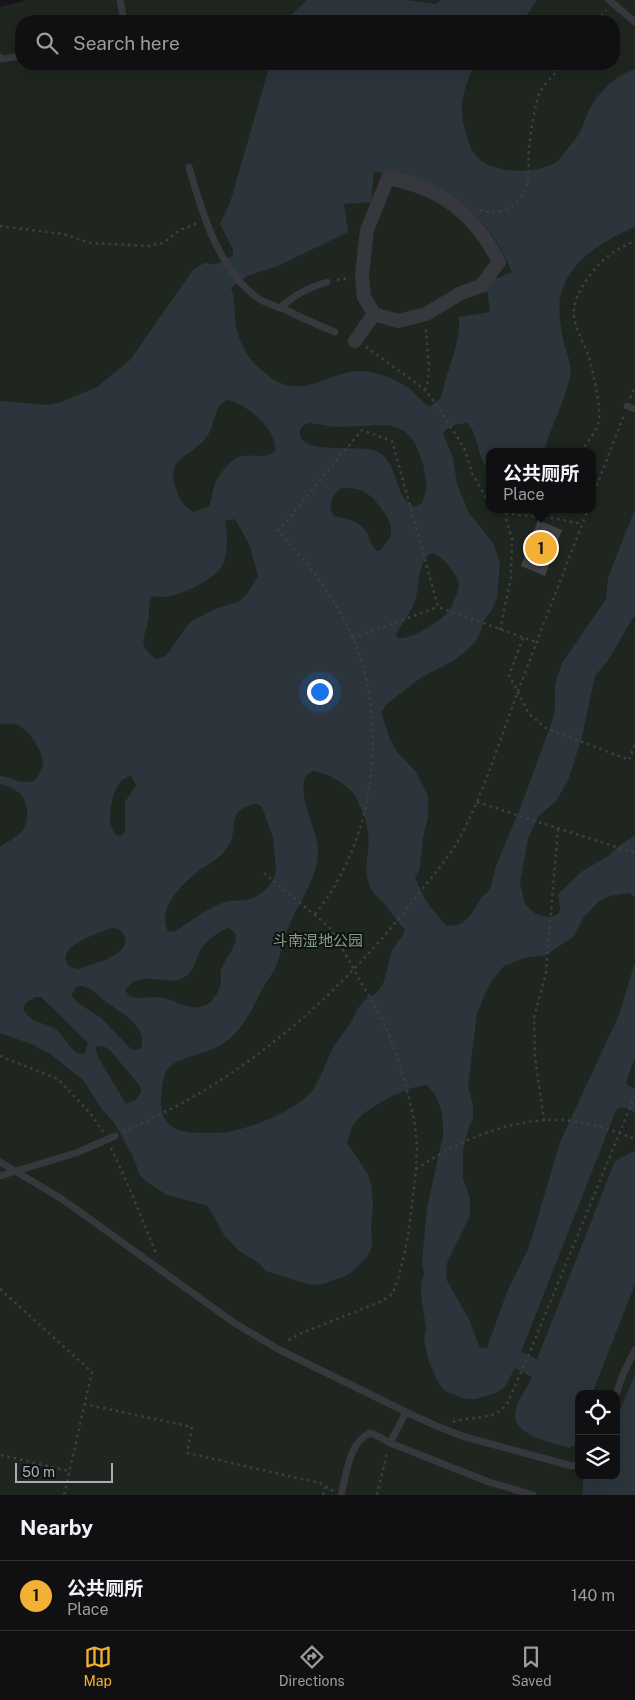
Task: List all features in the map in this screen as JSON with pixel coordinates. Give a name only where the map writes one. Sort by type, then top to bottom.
[{"type":"street","points":[[388,178],[425,188],[461,212],[478,227],[489,242],[499,262],[480,286],[461,294],[426,314],[398,321],[374,314],[364,296],[362,275],[367,230],[388,178]]},
{"type":"street","points":[[355,341],[374,314]]},
{"type":"lane","points":[[120,0],[123,15]]},
{"type":"lane","points":[[610,2],[635,22]]},
{"type":"lane","points":[[0,57],[15,57]]},
{"type":"lane","points":[[189,167],[217,247],[239,280],[250,292],[262,300],[335,332]]},
{"type":"lane","points":[[280,308],[292,297],[308,288],[327,282]]},
{"type":"lane","points":[[627,406],[635,409]]},
{"type":"lane","points":[[3,1175],[76,1153],[115,1136]]},
{"type":"lane","points":[[0,1162],[62,1199],[233,1322],[278,1349],[439,1427],[465,1437],[572,1466],[575,1465]]},
{"type":"lane","points":[[618,1390],[635,1350]]},
{"type":"lane","points":[[390,1443],[406,1412]]},
{"type":"lane","points":[[340,1495],[358,1440],[370,1433],[390,1443],[489,1482],[533,1495]]},
{"type":"path","points":[[601,15],[610,2]]},
{"type":"path","points":[[461,212],[471,205],[490,213],[499,212],[511,208],[521,199],[526,187],[530,146],[540,93],[558,70]]},
{"type":"path","points":[[0,226],[63,234],[91,244],[148,246],[164,243],[180,230],[206,220]]},
{"type":"path","points":[[583,448],[595,432],[600,417],[592,366],[574,322],[575,299],[582,286],[601,261],[613,251],[635,241]]},
{"type":"path","points":[[327,282],[362,275]]},
{"type":"path","points":[[425,390],[429,368],[426,350],[426,314]]},
{"type":"path","points":[[355,341],[378,354],[425,390],[465,450],[472,473],[486,498]]},
{"type":"path","points":[[596,487],[635,386]]},
{"type":"path","points":[[315,914],[337,883],[349,859],[366,805],[372,771],[372,732],[369,698],[353,638],[330,595],[278,531],[362,430],[392,441],[438,607]]},
{"type":"path","points":[[500,630],[511,577],[512,538],[507,523],[508,513]]},
{"type":"path","points":[[510,513],[553,518],[582,524]]},
{"type":"path","points":[[115,1136],[166,1112],[239,1067],[322,1001],[393,926],[441,867],[457,842],[477,802],[586,513]]},
{"type":"path","points":[[353,638],[438,607],[536,642]]},
{"type":"path","points":[[523,638],[509,675],[529,714],[546,728],[629,760],[635,744]]},
{"type":"path","points":[[477,802],[635,853]]},
{"type":"path","points":[[544,1121],[535,1057],[534,1018],[546,972],[558,829]]},
{"type":"path","points":[[264,873],[329,927],[354,969],[385,1025],[396,1050],[414,1120],[417,1146],[408,1237],[396,1288],[390,1296],[382,1301],[302,1333],[282,1344],[278,1349]]},
{"type":"path","points":[[439,1427],[460,1419],[485,1418],[502,1410],[507,1404],[530,1354],[635,1095]]},
{"type":"path","points":[[416,1169],[469,1141],[514,1125],[559,1120],[583,1123],[635,1139]]},
{"type":"path","points":[[0,1289],[92,1372],[64,1495]]},
{"type":"path","points":[[84,1404],[192,1427],[187,1453],[320,1483],[340,1495]]},
{"type":"path","points":[[378,1495],[390,1443]]},
{"type":"path","points":[[1,1455],[70,1471]]},
{"type":"path","points":[[323,1495],[325,1486]]},
{"type":"green space","name":"斗南湿地公园","points":[[28,0],[635,0],[635,1374],[620,1410],[620,1390],[575,1390],[575,1480],[584,1480],[582,1495],[0,1495],[0,7]]},
{"type":"shaded area","points":[[307,0],[407,0],[436,4],[441,0],[537,0],[527,15],[291,15]]},
{"type":"shaded area","points":[[635,69],[635,227],[612,238],[580,261],[572,271],[561,294],[560,322],[571,371],[565,396],[545,448],[486,448],[486,466],[482,460],[474,434],[467,423],[454,426],[443,433],[453,458],[457,484],[469,513],[493,543],[500,563],[497,598],[490,613],[483,621],[476,641],[465,652],[453,661],[422,677],[388,703],[381,712],[389,737],[397,752],[416,772],[428,796],[428,817],[423,837],[420,868],[415,878],[426,901],[446,926],[457,925],[470,916],[482,897],[490,890],[495,869],[524,798],[553,718],[555,685],[562,663],[606,599],[608,577],[635,509],[635,616],[609,659],[595,676],[582,737],[569,778],[557,800],[538,817],[528,839],[520,883],[525,904],[536,914],[548,917],[554,916],[558,914],[560,909],[558,894],[581,872],[608,856],[635,835],[635,898],[630,893],[609,896],[599,901],[584,917],[573,937],[546,955],[525,958],[504,966],[490,983],[477,1013],[468,1086],[473,1107],[473,1119],[468,1129],[463,1151],[463,1178],[470,1199],[470,1216],[447,1263],[446,1279],[469,1319],[480,1348],[487,1348],[507,1292],[529,1247],[560,1142],[619,1015],[635,962],[635,1058],[626,1082],[628,1086],[635,1088],[635,1113],[629,1109],[618,1108],[615,1113],[521,1352],[537,1359],[615,1161],[632,1152],[635,1153],[635,1284],[594,1390],[575,1390],[575,1445],[569,1448],[536,1438],[521,1429],[517,1423],[515,1416],[517,1406],[532,1377],[515,1368],[505,1387],[496,1393],[476,1399],[465,1399],[445,1391],[438,1382],[429,1362],[424,1339],[426,1328],[421,1295],[421,1284],[424,1274],[422,1262],[427,1208],[443,1129],[442,1115],[436,1096],[427,1085],[409,1089],[376,1105],[359,1118],[353,1126],[347,1143],[368,1174],[371,1184],[373,1205],[372,1247],[367,1257],[352,1272],[323,1284],[311,1285],[266,1271],[259,1263],[239,1251],[224,1235],[208,1206],[167,1195],[147,1182],[140,1175],[132,1155],[115,1124],[101,1108],[83,1080],[49,1053],[31,1044],[0,1033],[0,847],[15,837],[25,827],[27,811],[22,796],[14,789],[0,784],[0,776],[20,781],[35,781],[43,762],[38,747],[23,728],[13,724],[0,724],[0,401],[47,405],[59,403],[97,387],[130,360],[193,270],[204,263],[216,264],[233,256],[233,250],[220,224],[230,203],[268,70],[473,70],[462,102],[462,118],[472,150],[485,163],[505,170],[517,171],[541,168],[559,160],[579,134],[591,107],[600,93],[619,77]],"holes":[[[374,172],[396,176],[457,200],[475,215],[490,232],[512,272],[484,284],[488,295],[490,312],[459,317],[456,348],[441,398],[429,407],[409,388],[375,373],[363,371],[350,372],[303,386],[291,386],[279,382],[265,373],[249,357],[237,330],[231,288],[247,276],[278,266],[348,232],[344,204],[371,202]],[[227,400],[235,402],[259,419],[271,435],[275,443],[275,451],[270,455],[245,456],[232,461],[224,469],[216,482],[209,506],[194,512],[185,506],[177,492],[174,471],[176,464],[208,435],[217,411]],[[310,423],[336,427],[389,425],[405,431],[415,443],[423,463],[427,489],[422,503],[415,507],[406,501],[389,463],[380,453],[372,450],[310,445],[303,440],[300,433],[302,427]],[[341,488],[361,490],[379,505],[391,526],[390,536],[382,549],[378,551],[374,547],[366,531],[358,524],[349,519],[334,516],[331,504],[335,494]],[[235,519],[250,546],[258,576],[246,595],[238,602],[217,608],[190,622],[166,656],[156,659],[146,650],[143,642],[149,618],[151,597],[166,597],[181,593],[206,581],[219,570],[226,554],[225,521]],[[431,553],[437,555],[449,566],[459,583],[457,594],[448,612],[439,620],[424,630],[398,638],[396,634],[415,603],[421,567]],[[314,771],[325,774],[337,780],[355,795],[363,814],[369,839],[366,867],[368,881],[374,894],[405,930],[391,953],[381,987],[364,1001],[358,1009],[334,1046],[315,1086],[305,1098],[283,1112],[244,1128],[222,1133],[196,1133],[178,1130],[168,1123],[161,1109],[162,1088],[166,1072],[170,1066],[178,1061],[211,1050],[223,1044],[237,1032],[275,968],[288,928],[306,893],[316,868],[317,841],[304,794],[304,784],[307,776]],[[131,776],[136,785],[125,802],[125,832],[121,836],[116,835],[110,820],[114,794],[125,778]],[[253,804],[258,804],[262,807],[273,837],[276,869],[269,885],[256,897],[227,901],[205,911],[174,932],[168,931],[165,922],[166,913],[173,896],[194,875],[223,854],[232,839],[235,820],[240,810]],[[115,928],[123,933],[125,942],[123,948],[117,953],[110,958],[79,969],[69,966],[66,961],[66,955],[75,944]],[[228,928],[236,936],[235,942],[221,970],[221,984],[213,1000],[208,1004],[194,1007],[163,997],[139,998],[131,996],[125,990],[138,980],[169,981],[187,976],[206,943]],[[76,987],[88,988],[131,1020],[140,1032],[141,1048],[131,1049],[101,1018],[78,1003],[71,995]],[[35,997],[41,997],[88,1043],[85,1053],[77,1053],[56,1029],[28,1016],[23,1008],[26,1003]],[[95,1046],[105,1047],[110,1050],[140,1086],[141,1092],[136,1100],[126,1104],[98,1057]]]},
{"type":"shaded area","points":[[635,1374],[635,1495],[582,1495],[584,1480],[620,1480],[620,1410]]},
{"type":"building","points":[[538,520],[562,530],[545,576],[521,566]]},
{"type":"place","name":"公共厕所","points":[[541,548]]}]
